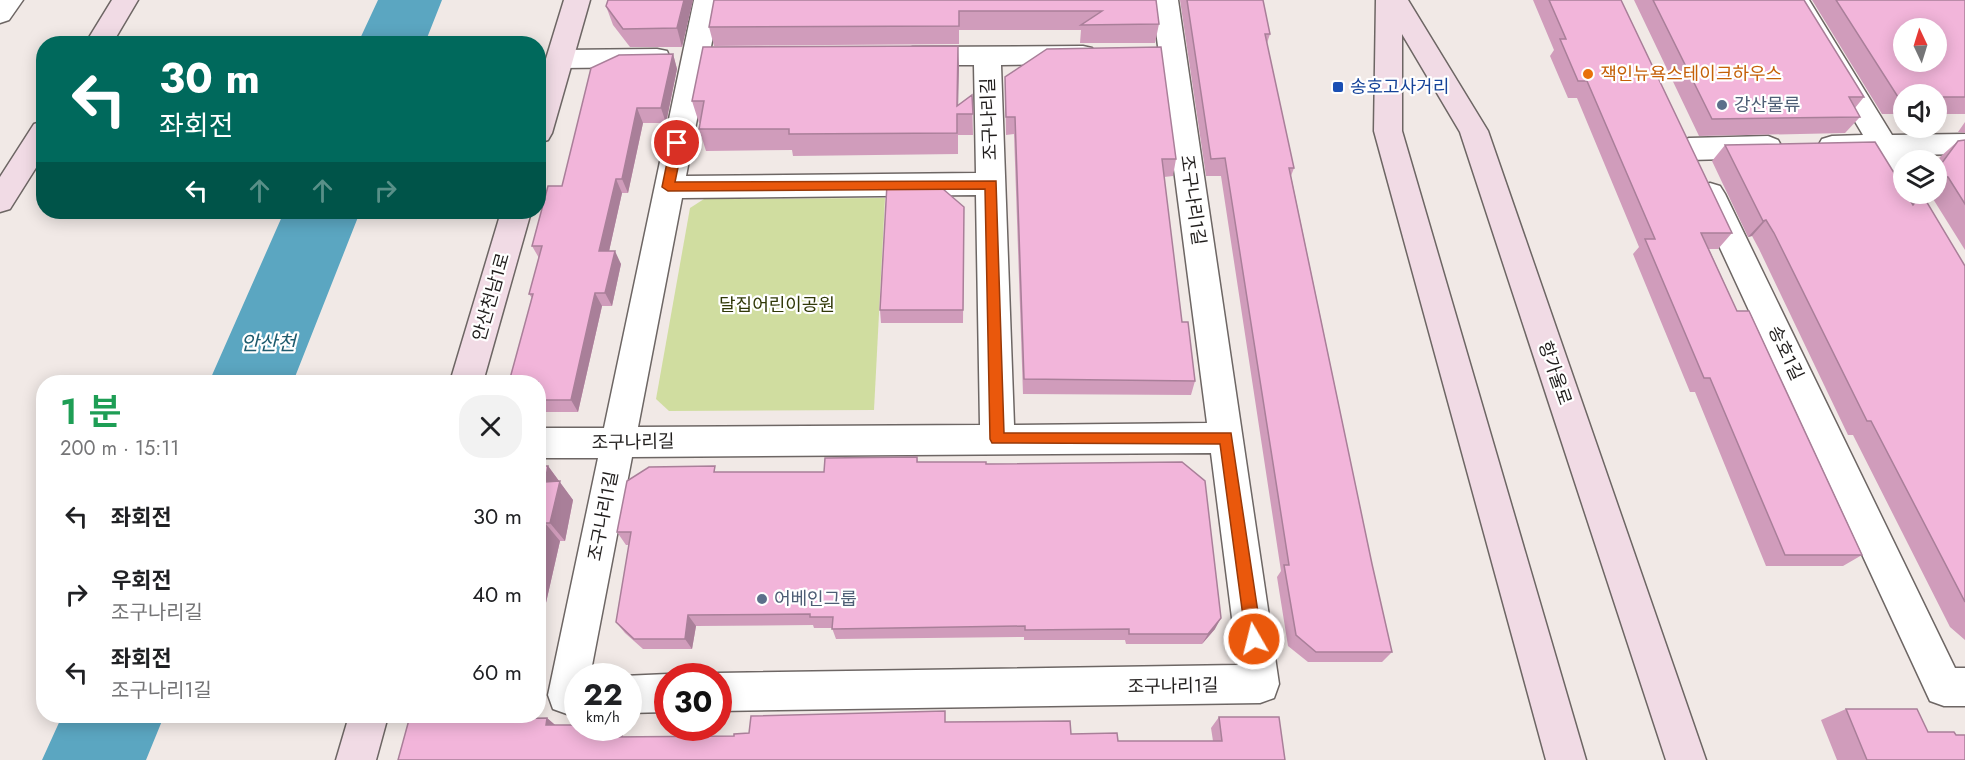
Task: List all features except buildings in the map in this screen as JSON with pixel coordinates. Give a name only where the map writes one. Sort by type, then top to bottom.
[{"type":"main road","points":[[103,36],[125,0]]},
{"type":"main road","points":[[546,106],[578,0]]},
{"type":"main road","points":[[1389,0],[1388,131],[1566,760]]},
{"type":"main road","name":"항가울로","points":[[1395,0],[1473,131],[1686,760]]},
{"type":"main road","points":[[0,201],[36,144]]},
{"type":"main road","name":"안산천남1로","points":[[468,375],[514,219]]},
{"type":"main road","points":[[356,760],[367,723]]},
{"type":"street","points":[[0,14],[10,0]]},
{"type":"street","name":"조구나리1길","points":[[573,663],[668,187],[707,57],[706,0]]},
{"type":"street","name":"조구나리1길","points":[[732,692],[1260,684],[1226,438],[1160,54],[1165,0]]},
{"type":"street","points":[[1796,0],[1893,159]]},
{"type":"street","points":[[987,55],[1102,54]]},
{"type":"street","name":"조구나리길","points":[[546,443],[997,439],[987,55],[894,56]]},
{"type":"street","points":[[560,59],[707,57]]},
{"type":"street","name":"송호1길","points":[[1884,144],[1798,146],[1684,138],[1944,687],[1965,687]]},
{"type":"street","points":[[1884,144],[1965,144]]},
{"type":"street","points":[[668,187],[991,184]]},
{"type":"street","points":[[997,439],[1226,438]]},
{"type":"green space","name":"달집어린이공원","points":[[885,198],[874,410],[669,411],[656,399],[690,208],[704,199]]},
{"type":"water","points":[[378,0],[442,0],[428,36],[361,36]]},
{"type":"water","name":"안산천","points":[[281,219],[357,219],[296,375],[212,375]]},
{"type":"water","points":[[59,723],[161,723],[146,760],[42,760]]},
{"type":"place","name":"잭인뉴욕스테이크하우스","points":[[1588,74]]},
{"type":"place","name":"송호고사거리","points":[[1338,87]]},
{"type":"place","name":"강산물류","points":[[1722,105]]},
{"type":"place","name":"어베인그룹","points":[[762,599]]},
{"type":"route","points":[[677,143],[668,187],[991,184],[997,439],[1226,438],[1254,639]]}]
